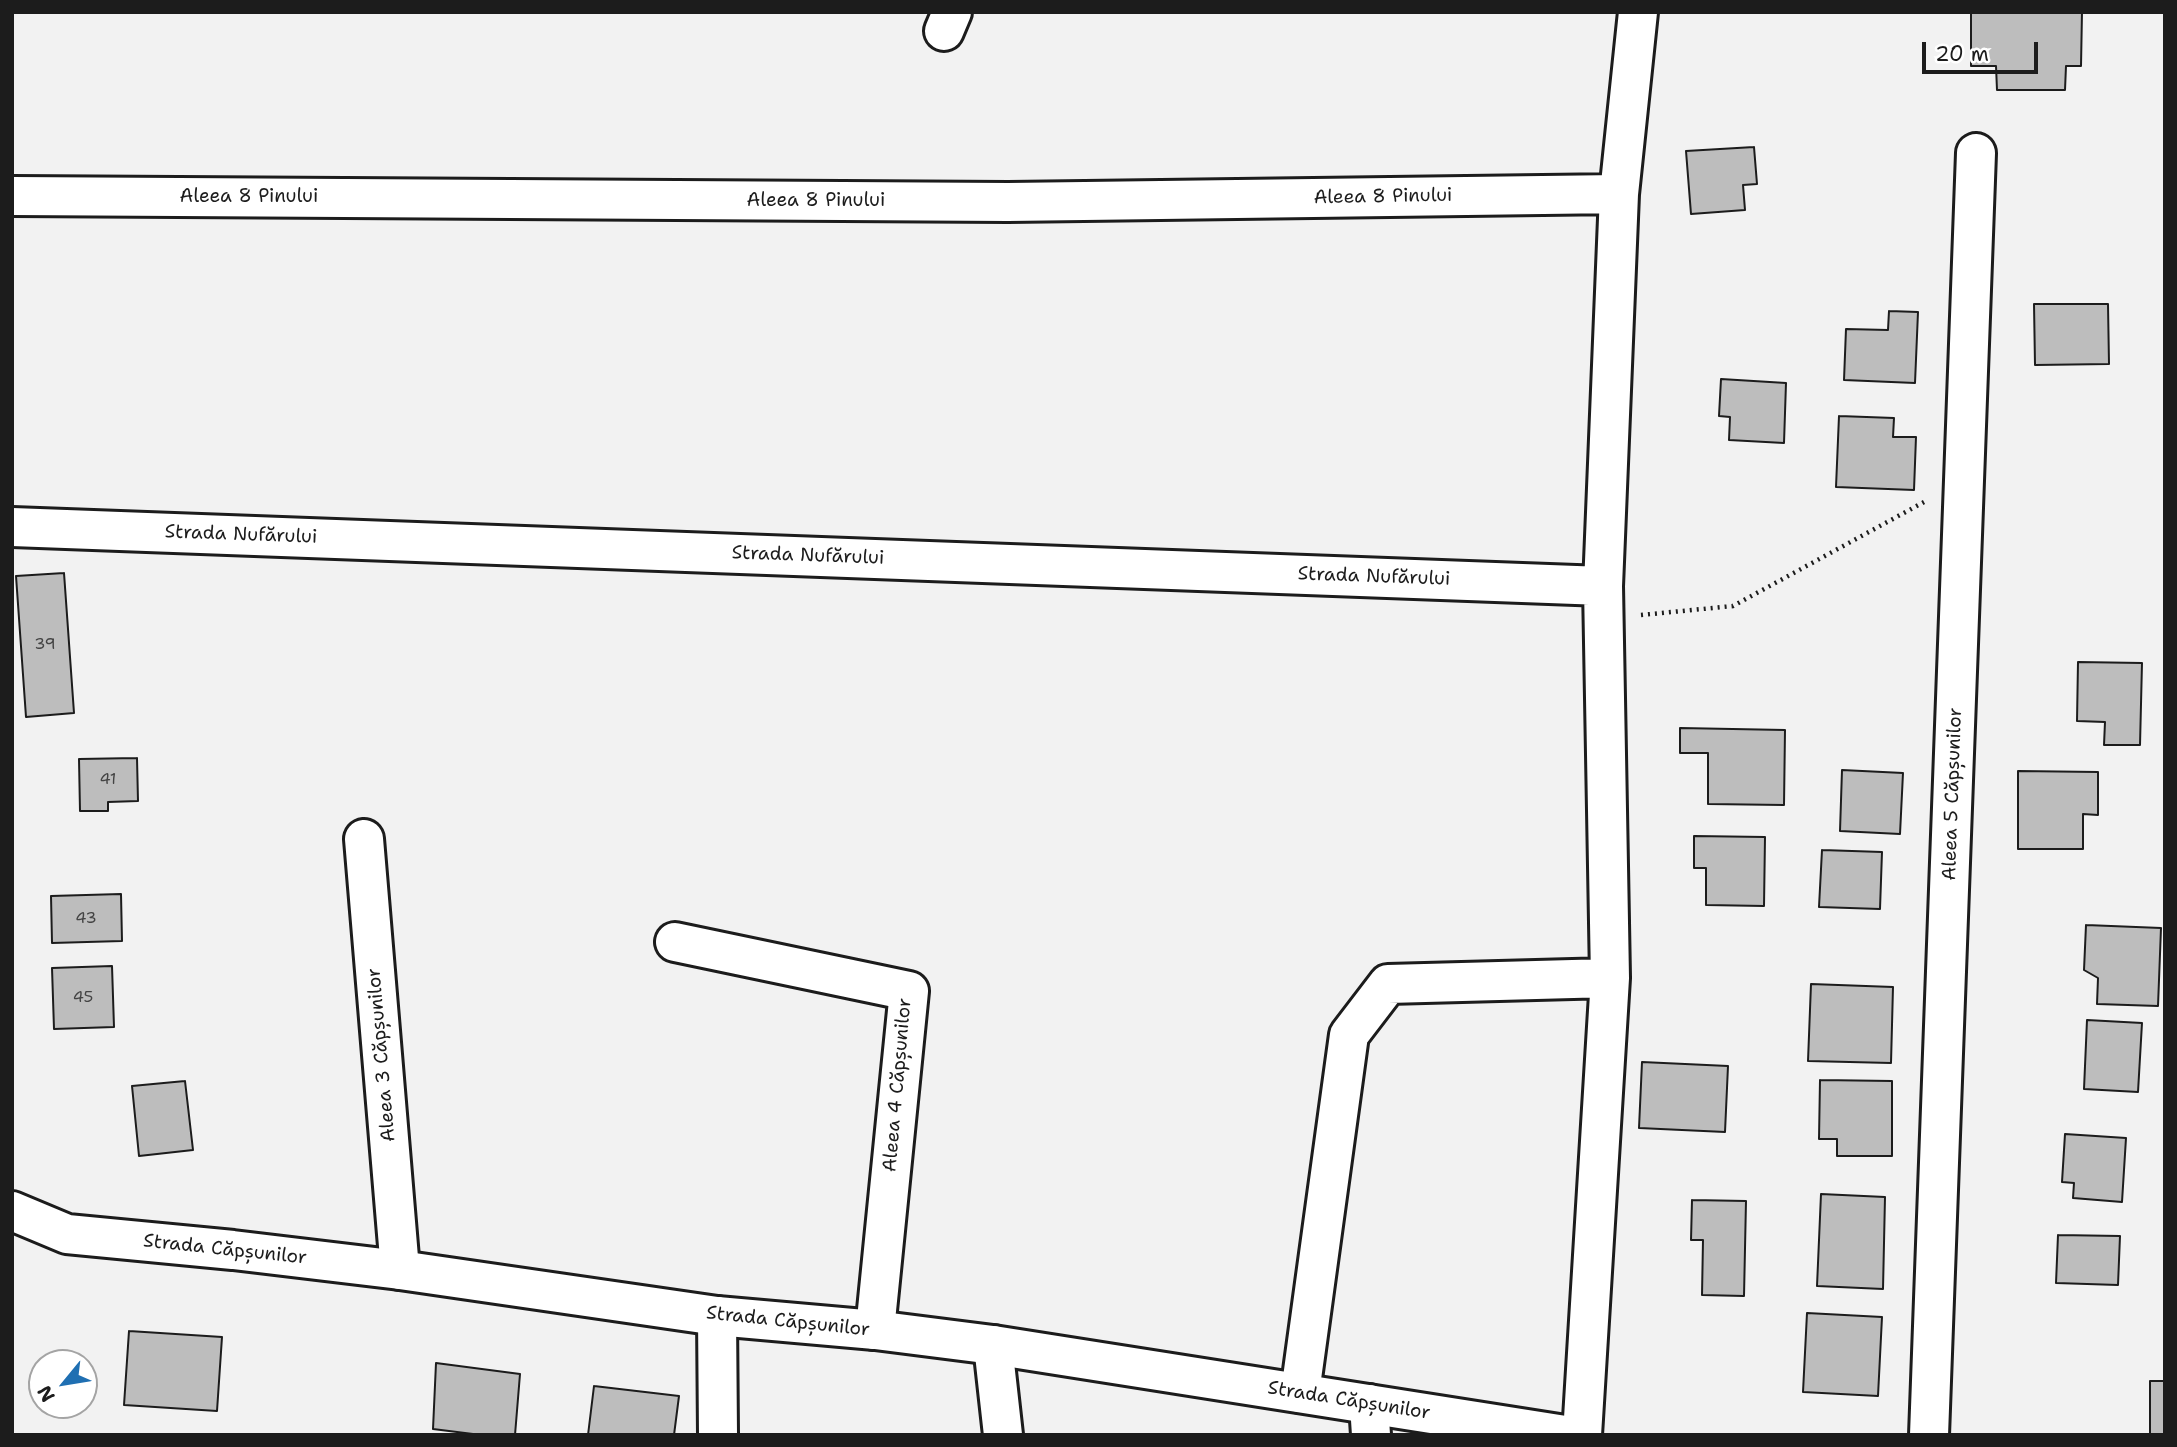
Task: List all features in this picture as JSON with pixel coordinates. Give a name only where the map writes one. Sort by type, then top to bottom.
[{"type":"street","points":[[1582,1435],[1610,978],[1603,602],[1619,194],[1638,12]]},
{"type":"street","name":"Aleea 5 Căpșunilor","points":[[1929,1435],[1976,153]]},
{"type":"street","name":"Aleea 8 Pinului","points":[[12,196],[1008,202],[1619,194]]},
{"type":"street","name":"Strada Nufărului","points":[[12,527],[1603,602]]},
{"type":"street","name":"Aleea 3 Căpșunilor","points":[[364,839],[400,1270]]},
{"type":"street","name":"Aleea 4 Căpșunilor","points":[[675,942],[909,991],[875,1330]]},
{"type":"street","points":[[1300,1393],[1349,1035],[1356,1025],[1388,984],[1610,978]]},
{"type":"street","name":"Strada Căpșunilor","points":[[12,1211],[67,1234],[400,1270],[717,1316],[875,1330],[993,1345],[1300,1393],[1370,1419],[1565,1435]]},
{"type":"street","points":[[717,1316],[718,1435]]},
{"type":"street","points":[[993,1345],[1003,1435]]},
{"type":"path","points":[[1603,602],[1733,606],[1964,480]]},
{"type":"building","points":[[1971,12],[2082,12],[2081,66],[2066,66],[2065,90],[1997,90],[1996,66],[1971,66]]},
{"type":"building","points":[[1754,147],[1757,184],[1743,185],[1745,210],[1691,214],[1686,151]]},
{"type":"building","points":[[2034,304],[2108,304],[2109,364],[2035,365]]},
{"type":"building","points":[[1889,311],[1918,312],[1915,383],[1844,380],[1846,329],[1888,330]]},
{"type":"building","points":[[1721,379],[1786,383],[1784,443],[1729,440],[1730,417],[1719,416]]},
{"type":"building","points":[[1839,416],[1894,418],[1893,437],[1916,437],[1914,490],[1836,487]]},
{"type":"building","points":[[64,573],[74,713],[26,717],[16,576]]},
{"type":"building","points":[[2078,662],[2142,663],[2140,745],[2104,745],[2105,722],[2077,721]]},
{"type":"building","points":[[1680,728],[1785,730],[1784,805],[1708,804],[1708,753],[1680,753]]},
{"type":"building","points":[[137,758],[138,801],[108,802],[108,811],[80,811],[79,759]]},
{"type":"building","points":[[1842,770],[1903,773],[1900,834],[1840,831]]},
{"type":"building","points":[[2018,771],[2098,772],[2098,815],[2083,814],[2083,849],[2018,849]]},
{"type":"building","points":[[1694,836],[1765,837],[1764,906],[1706,905],[1706,868],[1694,868]]},
{"type":"building","points":[[1822,850],[1882,852],[1880,909],[1819,907]]},
{"type":"building","points":[[121,894],[122,941],[52,943],[51,896]]},
{"type":"building","points":[[2086,925],[2161,928],[2158,1006],[2097,1004],[2098,978],[2084,970]]},
{"type":"building","points":[[112,966],[114,1027],[54,1029],[52,968]]},
{"type":"building","points":[[1811,984],[1893,987],[1891,1063],[1808,1061]]},
{"type":"building","points":[[2087,1020],[2142,1023],[2138,1092],[2084,1089]]},
{"type":"building","points":[[1642,1062],[1728,1066],[1725,1132],[1639,1128]]},
{"type":"building","points":[[1820,1080],[1892,1081],[1892,1156],[1837,1156],[1837,1139],[1819,1139]]},
{"type":"building","points":[[185,1081],[193,1150],[139,1156],[132,1086]]},
{"type":"building","points":[[2065,1134],[2126,1138],[2122,1202],[2073,1198],[2074,1183],[2062,1182]]},
{"type":"building","points":[[1821,1194],[1885,1197],[1883,1289],[1817,1286]]},
{"type":"building","points":[[1692,1200],[1746,1201],[1744,1296],[1702,1295],[1703,1240],[1691,1240]]},
{"type":"building","points":[[2058,1235],[2120,1236],[2118,1285],[2056,1283]]},
{"type":"building","points":[[1807,1313],[1882,1317],[1878,1396],[1803,1392]]},
{"type":"building","points":[[129,1331],[222,1337],[217,1411],[124,1405]]},
{"type":"building","points":[[436,1363],[520,1374],[515,1435],[481,1435],[433,1429]]},
{"type":"building","points":[[2150,1381],[2165,1381],[2165,1435],[2150,1435]]},
{"type":"building","points":[[594,1386],[679,1396],[674,1435],[588,1435]]}]
